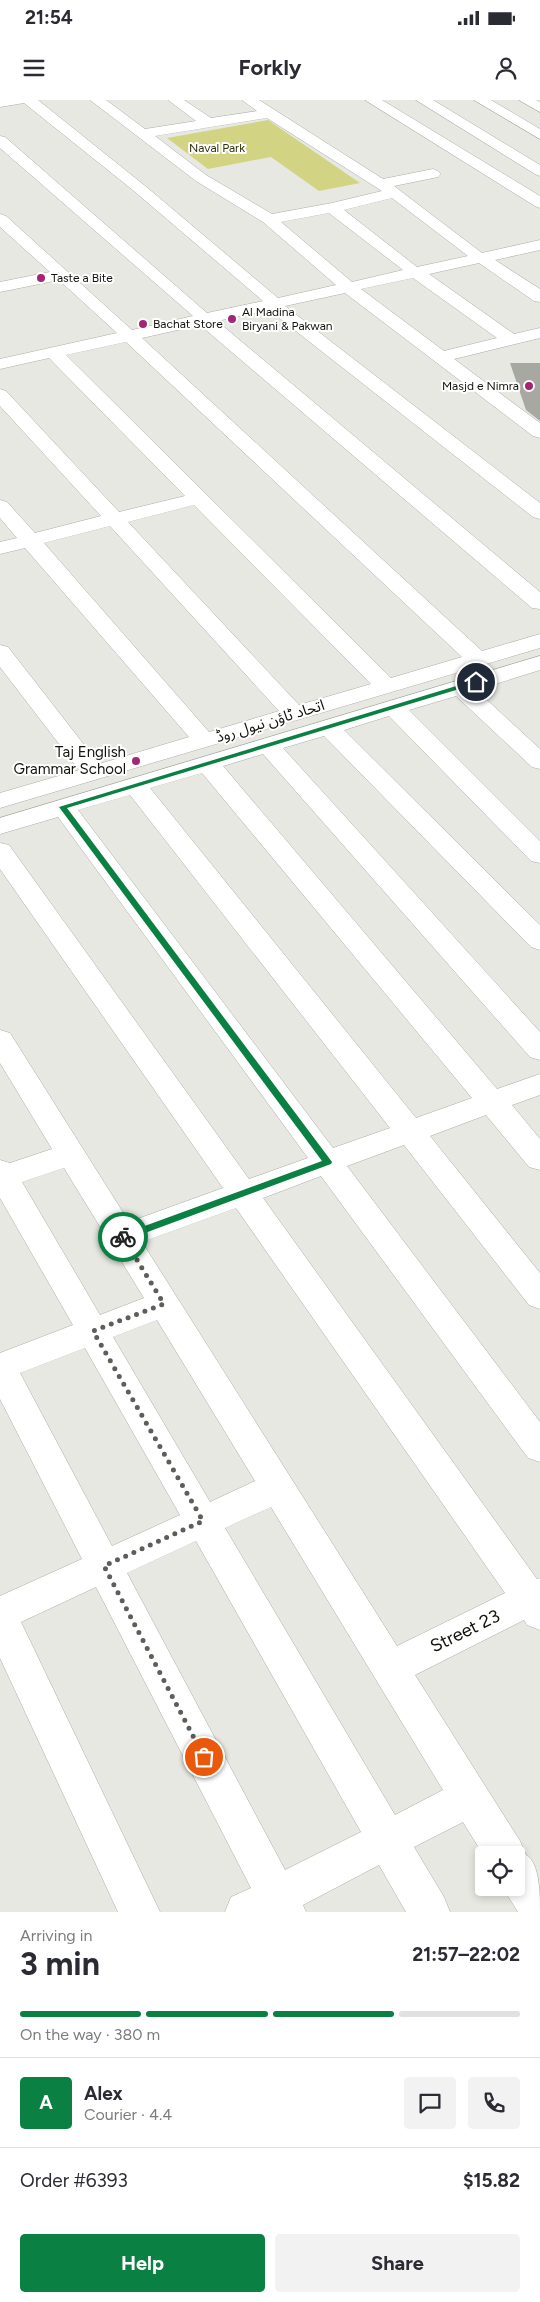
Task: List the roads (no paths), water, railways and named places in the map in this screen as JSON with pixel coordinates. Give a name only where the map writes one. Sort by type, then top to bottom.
[{"type":"street","points":[[0,103],[19,100]]},
{"type":"street","points":[[30,100],[139,188],[272,301],[540,513]]},
{"type":"street","points":[[97,100],[200,178],[269,219],[346,285],[540,432]]},
{"type":"street","points":[[175,100],[208,123]]},
{"type":"street","points":[[249,100],[395,193],[478,255],[540,298]]},
{"type":"street","points":[[372,100],[540,203]]},
{"type":"street","points":[[423,100],[540,171]]},
{"type":"street","points":[[481,100],[540,135]]},
{"type":"street","points":[[526,100],[540,108]]},
{"type":"street","points":[[142,134],[270,113]]},
{"type":"street","points":[[0,140],[202,316],[540,603]]},
{"type":"street","points":[[381,184],[433,174]]},
{"type":"street","points":[[269,219],[332,208],[395,193]]},
{"type":"street","points":[[332,208],[510,340]]},
{"type":"street","points":[[0,218],[127,333],[477,659]]},
{"type":"street","points":[[478,255],[540,238]]},
{"type":"street","points":[[0,364],[127,333],[412,269],[478,255],[540,245]]},
{"type":"street","points":[[0,288],[61,275]]},
{"type":"street","points":[[0,355],[127,333]]},
{"type":"street","points":[[440,357],[540,333]]},
{"type":"street","points":[[53,352],[199,498],[540,855]]},
{"type":"street","points":[[0,395],[294,713]]},
{"type":"street","points":[[0,548],[199,498]]},
{"type":"street","points":[[0,506],[206,752],[540,1159]]},
{"type":"street","name":"اتحاد ٹاؤن نیول روڈ","points":[[0,801],[94,773],[206,752],[294,713],[389,697],[477,659],[540,641]]},
{"type":"street","points":[[0,652],[94,773]]},
{"type":"street","points":[[0,826],[134,785],[206,752],[267,746],[328,727],[389,697],[460,687],[540,663]]},
{"type":"street","points":[[460,687],[540,762]]},
{"type":"street","points":[[328,727],[540,941]]},
{"type":"street","points":[[267,746],[540,1050]]},
{"type":"street","points":[[134,785],[540,1296]]},
{"type":"street","points":[[63,807],[540,1448]]},
{"type":"street","points":[[0,851],[537,1602]]},
{"type":"street","points":[[0,1040],[500,1846]]},
{"type":"street","points":[[123,1237],[540,1084]]},
{"type":"street","points":[[71,1154],[1,1175],[429,1912]]},
{"type":"street","points":[[164,1304],[0,1367],[104,1566],[269,1907],[388,1840],[470,1797]]},
{"type":"street","points":[[0,1614],[278,1487]]},
{"type":"street","name":"Street 23","points":[[391,1668],[537,1602]]},
{"type":"street","points":[[0,1618],[139,1912]]},
{"type":"street","points":[[525,1885],[540,1909]]},
{"type":"place","name":"Taste a Bite","points":[[41,278]]},
{"type":"place","name":"Al Madina Biryani & Pakwan","points":[[232,319]]},
{"type":"place","name":"Bachat Store","points":[[143,324]]},
{"type":"place","name":"Masjd e Nimra","points":[[529,386]]},
{"type":"place","name":"Taj English Grammar School","points":[[136,761]]},
{"type":"park label","name":"Naval Park","points":[[217,148]]}]
